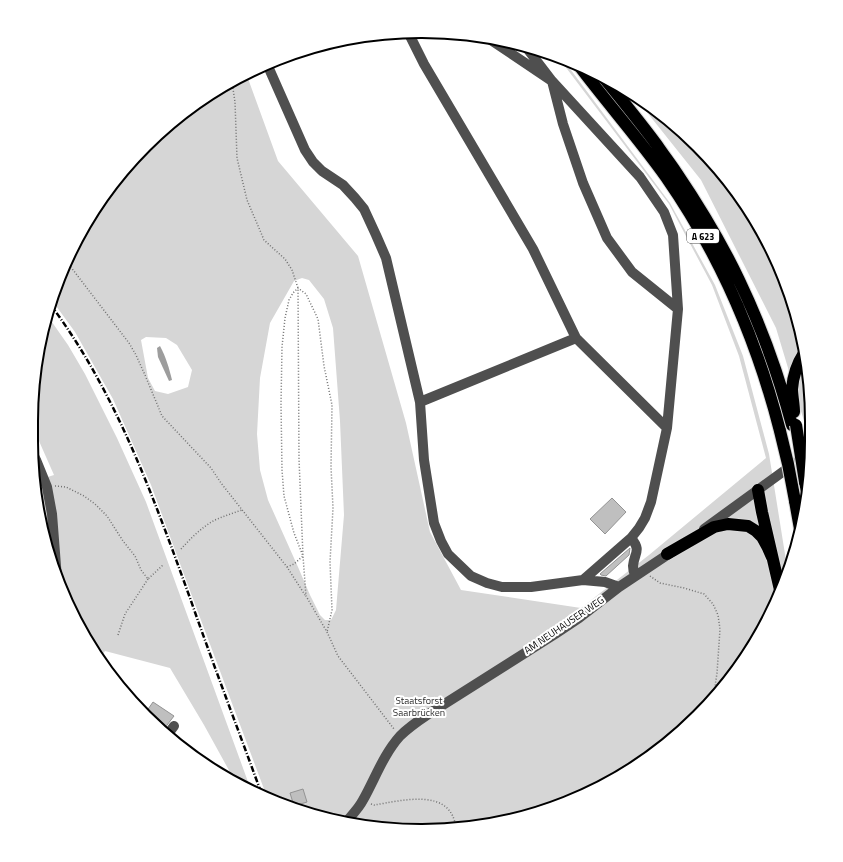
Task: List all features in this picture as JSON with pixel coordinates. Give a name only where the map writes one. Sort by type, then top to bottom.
[{"type":"highway","name":"A 623","points":[[587,76],[666,178],[708,244],[749,333],[766,381],[788,464],[798,516]]},
{"type":"highway","name":"A 623","points":[[613,89],[676,171],[717,237],[739,280],[760,328],[776,370],[794,425]]},
{"type":"highway","points":[[800,360],[795,372],[792,389],[794,425],[803,474]]},
{"type":"highway","points":[[758,490],[778,582]]},
{"type":"highway","points":[[667,554],[714,527],[728,524],[748,526],[756,531],[762,537],[772,557]]},
{"type":"street","points":[[411,38],[424,64],[533,249],[576,338],[668,428]]},
{"type":"street","points":[[500,46],[552,80],[563,124],[583,183],[607,238],[632,272],[678,309]]},
{"type":"street","points":[[532,54],[552,80],[640,177],[664,212],[673,235],[678,309],[668,428],[651,502],[645,518],[631,538],[583,580]]},
{"type":"street","points":[[269,70],[305,150],[313,162],[322,171],[343,185],[364,209],[386,258],[420,402],[424,460],[434,523],[448,554],[471,576],[487,583],[502,587],[531,587],[583,580],[606,582],[619,587]]},
{"type":"street","points":[[420,402],[576,338]]},
{"type":"street","name":"AM NEUHAUSER WEG","points":[[349,817],[362,801],[385,758],[400,736],[412,726],[426,715],[579,618],[619,587],[804,456]]},
{"type":"street","points":[[39,468],[47,487],[52,514],[55,554]]},
{"type":"street","points":[[631,538],[636,544],[637,548],[633,567],[639,573]]},
{"type":"path","points":[[233,88],[235,102],[237,158],[247,200],[264,240],[285,259],[292,270],[298,288],[299,459],[306,596]]},
{"type":"path","points":[[71,267],[129,343],[145,374],[162,416],[211,468],[287,567],[306,596],[338,656],[400,736]]},
{"type":"path","points":[[298,288],[293,292],[289,300],[285,318],[282,347],[282,470],[284,496],[294,533],[303,556]]},
{"type":"path","points":[[298,288],[306,294],[318,319],[324,366],[332,406],[331,467],[333,508],[330,562],[332,610],[326,632]]},
{"type":"path","points":[[47,487],[66,487],[84,496],[95,504],[107,516],[123,541],[135,556],[141,570],[148,579]]},
{"type":"path","points":[[181,549],[204,527],[215,520],[242,510]]},
{"type":"path","points":[[287,567],[294,564],[303,556]]},
{"type":"path","points":[[118,635],[125,614],[148,579],[163,565]]},
{"type":"path","points":[[639,573],[660,583],[704,594],[713,604],[718,615],[720,629],[715,687]]},
{"type":"path","points":[[362,801],[374,805],[412,799],[430,800],[440,803],[449,809],[455,822]]},
{"type":"green space","name":"Staatsforst Saarbrücken","points":[[565,66],[569,68],[670,203],[715,285],[743,356],[769,454],[786,561],[776,587],[754,632],[726,674],[710,693],[693,712],[655,745],[613,773],[568,795],[545,804],[496,817],[472,821],[422,824],[371,821],[322,811],[298,804],[264,790],[151,485],[113,399],[75,332],[56,306],[67,275],[89,230],[117,188],[133,169],[150,150],[188,117],[230,89],[248,80],[278,161],[358,256],[406,423],[430,532],[461,590],[581,608],[649,555],[766,458],[739,356],[712,285],[669,204]],"holes":[[[302,278],[309,280],[324,299],[333,328],[340,421],[344,515],[336,610],[331,620],[325,620],[320,615],[268,500],[260,470],[257,434],[260,378],[270,323],[294,281]],[[146,337],[166,338],[177,345],[192,370],[188,387],[168,394],[155,391],[148,378],[141,340]]]},
{"type":"green space","points":[[645,110],[693,150],[726,188],[754,230],[776,275],[792,322],[802,371],[805,424],[776,328],[701,180]]},
{"type":"green space","points":[[51,321],[68,345],[85,374],[117,438],[146,502],[248,782],[231,773],[170,668],[105,651],[103,654],[89,632],[67,587],[51,540],[45,515],[40,479],[54,475],[39,441],[38,422],[41,371]]},
{"type":"shaded area","points":[[160,346],[166,358],[171,376],[172,380],[169,381],[158,357],[157,348]]},
{"type":"building","points":[[612,498],[626,512],[605,534],[590,519]]},
{"type":"building","points":[[630,548],[629,555],[606,576],[600,574]]},
{"type":"building","points":[[153,702],[174,716],[166,726],[148,710]]},
{"type":"building","points":[[303,789],[307,802],[299,804],[293,802],[290,793]]},
{"type":"railway","points":[[54,310],[95,373],[114,409],[147,483],[259,787]]}]
